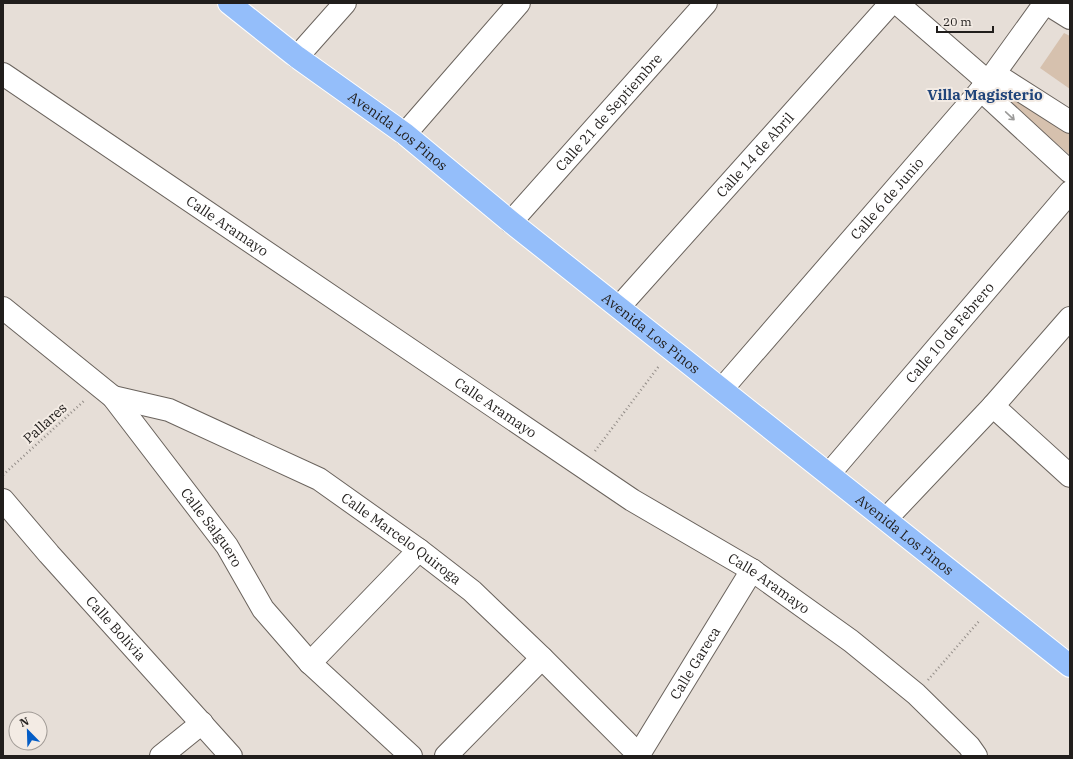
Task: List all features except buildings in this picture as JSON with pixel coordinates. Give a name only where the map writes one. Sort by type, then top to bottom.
[{"type":"main road","name":"Avenida Los Pinos","points":[[229,3],[297,57],[405,134],[511,222],[1070,666]]},
{"type":"street","points":[[297,57],[345,3]]},
{"type":"street","points":[[405,134],[519,3]]},
{"type":"street","name":"Calle 21 de Septiembre","points":[[511,222],[706,3]]},
{"type":"street","name":"Calle 14 de Abril","points":[[619,307],[891,3]]},
{"type":"street","points":[[897,3],[988,82],[1070,172]]},
{"type":"street","points":[[1046,3],[1070,18]]},
{"type":"street","name":"Calle 6 de Junio","points":[[722,389],[988,82],[1046,3]]},
{"type":"street","name":"Calle Aramayo","points":[[3,74],[632,500],[752,570],[851,641],[916,694],[969,746],[976,756]]},
{"type":"street","points":[[988,82],[1070,122]]},
{"type":"street","name":"Calle 10 de Febrero","points":[[829,474],[1070,192]]},
{"type":"street","name":"Calle Salguero","points":[[3,308],[106,392],[227,546],[263,608],[310,662],[410,756]]},
{"type":"street","points":[[886,519],[993,406],[1070,318]]},
{"type":"street","name":"Calle Marcelo Quiroga","points":[[106,392],[169,410],[319,479],[419,550],[472,591],[542,658],[639,756]]},
{"type":"street","points":[[993,406],[1070,476]]},
{"type":"street","name":"Calle Bolivia","points":[[3,500],[49,554],[231,756]]},
{"type":"street","points":[[310,662],[419,550]]},
{"type":"street","name":"Calle Gareca","points":[[639,756],[752,570]]},
{"type":"street","points":[[446,756],[542,658]]},
{"type":"street","points":[[161,756],[202,723]]},
{"type":"path","points":[[584,467],[672,349]]},
{"type":"path","name":"Pallares","points":[[3,475],[106,392]]},
{"type":"path","points":[[916,694],[993,604]]},
{"type":"shaded area","points":[[1064,33],[1070,36],[1070,89],[1040,68]]},
{"type":"shaded area","points":[[1002,85],[1070,133],[1070,155],[995,91]]},
{"type":"district","name":"Villa Magisterio","points":[[985,94]]}]
